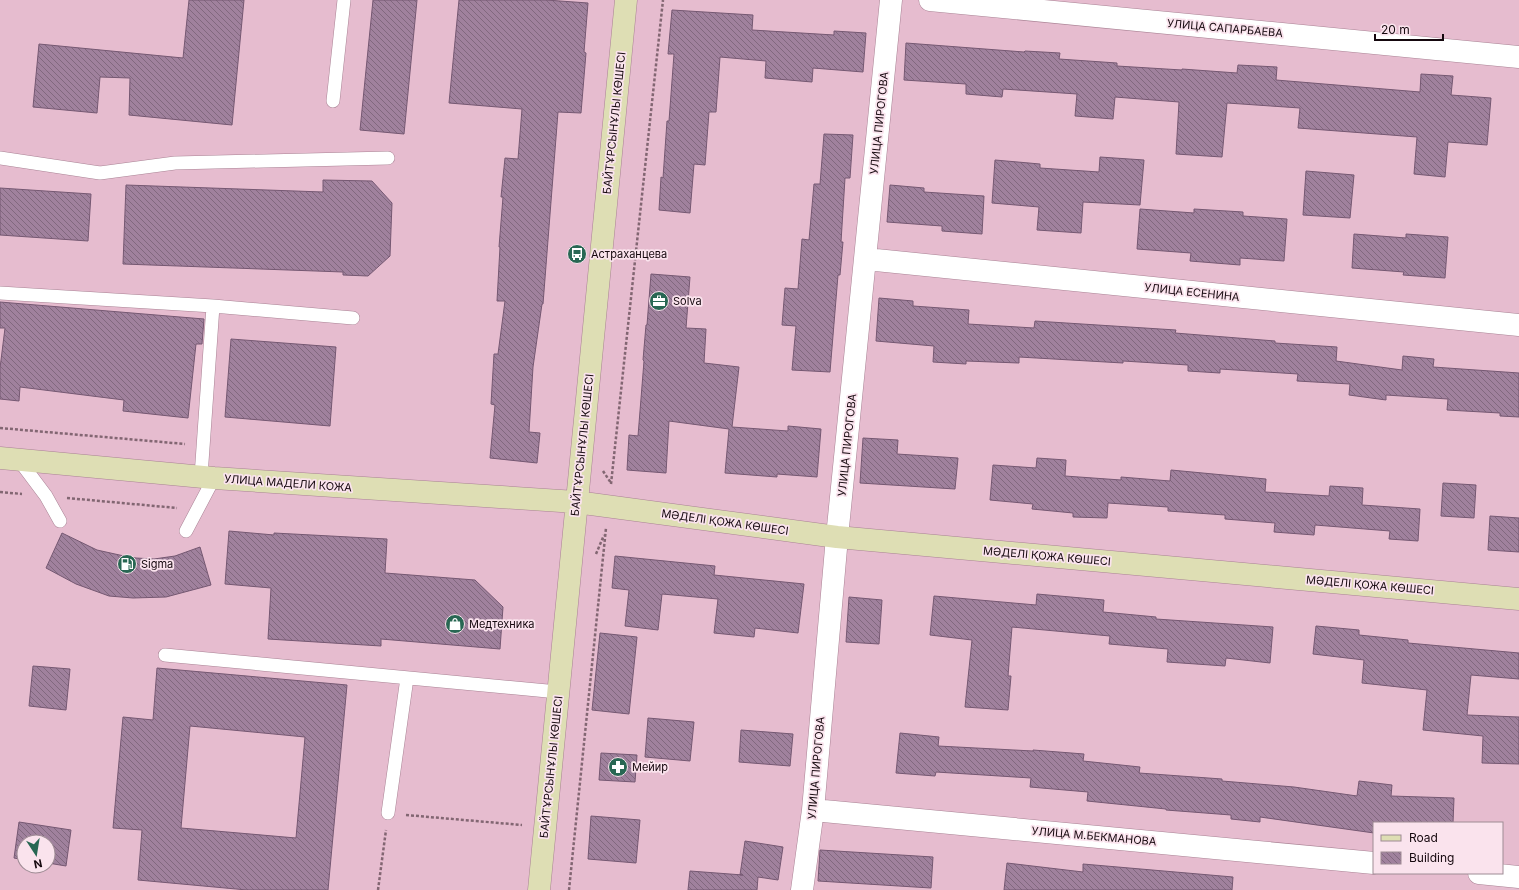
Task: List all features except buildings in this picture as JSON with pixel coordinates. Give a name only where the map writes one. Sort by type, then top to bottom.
[{"type":"main road","name":"БАЙТҰРСЫНҰЛЫ КӨШЕСІ","points":[[539,890],[626,0]]},
{"type":"main road","name":"УЛИЦА МАДЕЛИ КОЖА","points":[[10,459],[208,477],[576,502]]},
{"type":"main road","name":"МӘДЕЛІ ҚОЖА КӨШЕСІ","points":[[576,502],[838,537],[1519,599]]},
{"type":"street","name":"УЛИЦА ПИРОГОВА","points":[[802,890],[813,810],[838,537],[891,0]]},
{"type":"street","name":"УЛИЦА САПАРБАЕВА","points":[[930,0],[1519,57]]},
{"type":"street","name":"УЛИЦА ЕСЕНИНА","points":[[866,260],[1519,325]]},
{"type":"street","name":"УЛИЦА М.БЕКМАНОВА","points":[[813,810],[1373,863]]},
{"type":"street","points":[[1488,874],[1519,877]]},
{"type":"lane","points":[[333,101],[344,0]]},
{"type":"lane","points":[[0,158],[100,173],[175,163],[388,158]]},
{"type":"lane","points":[[0,293],[213,306],[353,318]]},
{"type":"lane","points":[[186,531],[198,510],[208,477],[203,446],[213,306]]},
{"type":"lane","points":[[10,459],[46,496],[60,521]]},
{"type":"lane","points":[[165,655],[558,692]]},
{"type":"lane","points":[[388,814],[407,678]]},
{"type":"path","points":[[611,484],[663,0]]},
{"type":"path","points":[[0,428],[203,446]]},
{"type":"path","points":[[0,492],[198,510]]},
{"type":"path","points":[[569,890],[605,533]]},
{"type":"path","points":[[378,890],[388,814],[545,827]]},
{"type":"place","name":"Астраханцева","points":[[577,254]]},
{"type":"place","name":"Solva","points":[[659,301]]},
{"type":"place","name":"Sigma","points":[[127,564]]},
{"type":"place","name":"Медтехника","points":[[455,624]]},
{"type":"place","name":"Мейир","points":[[618,767]]}]
